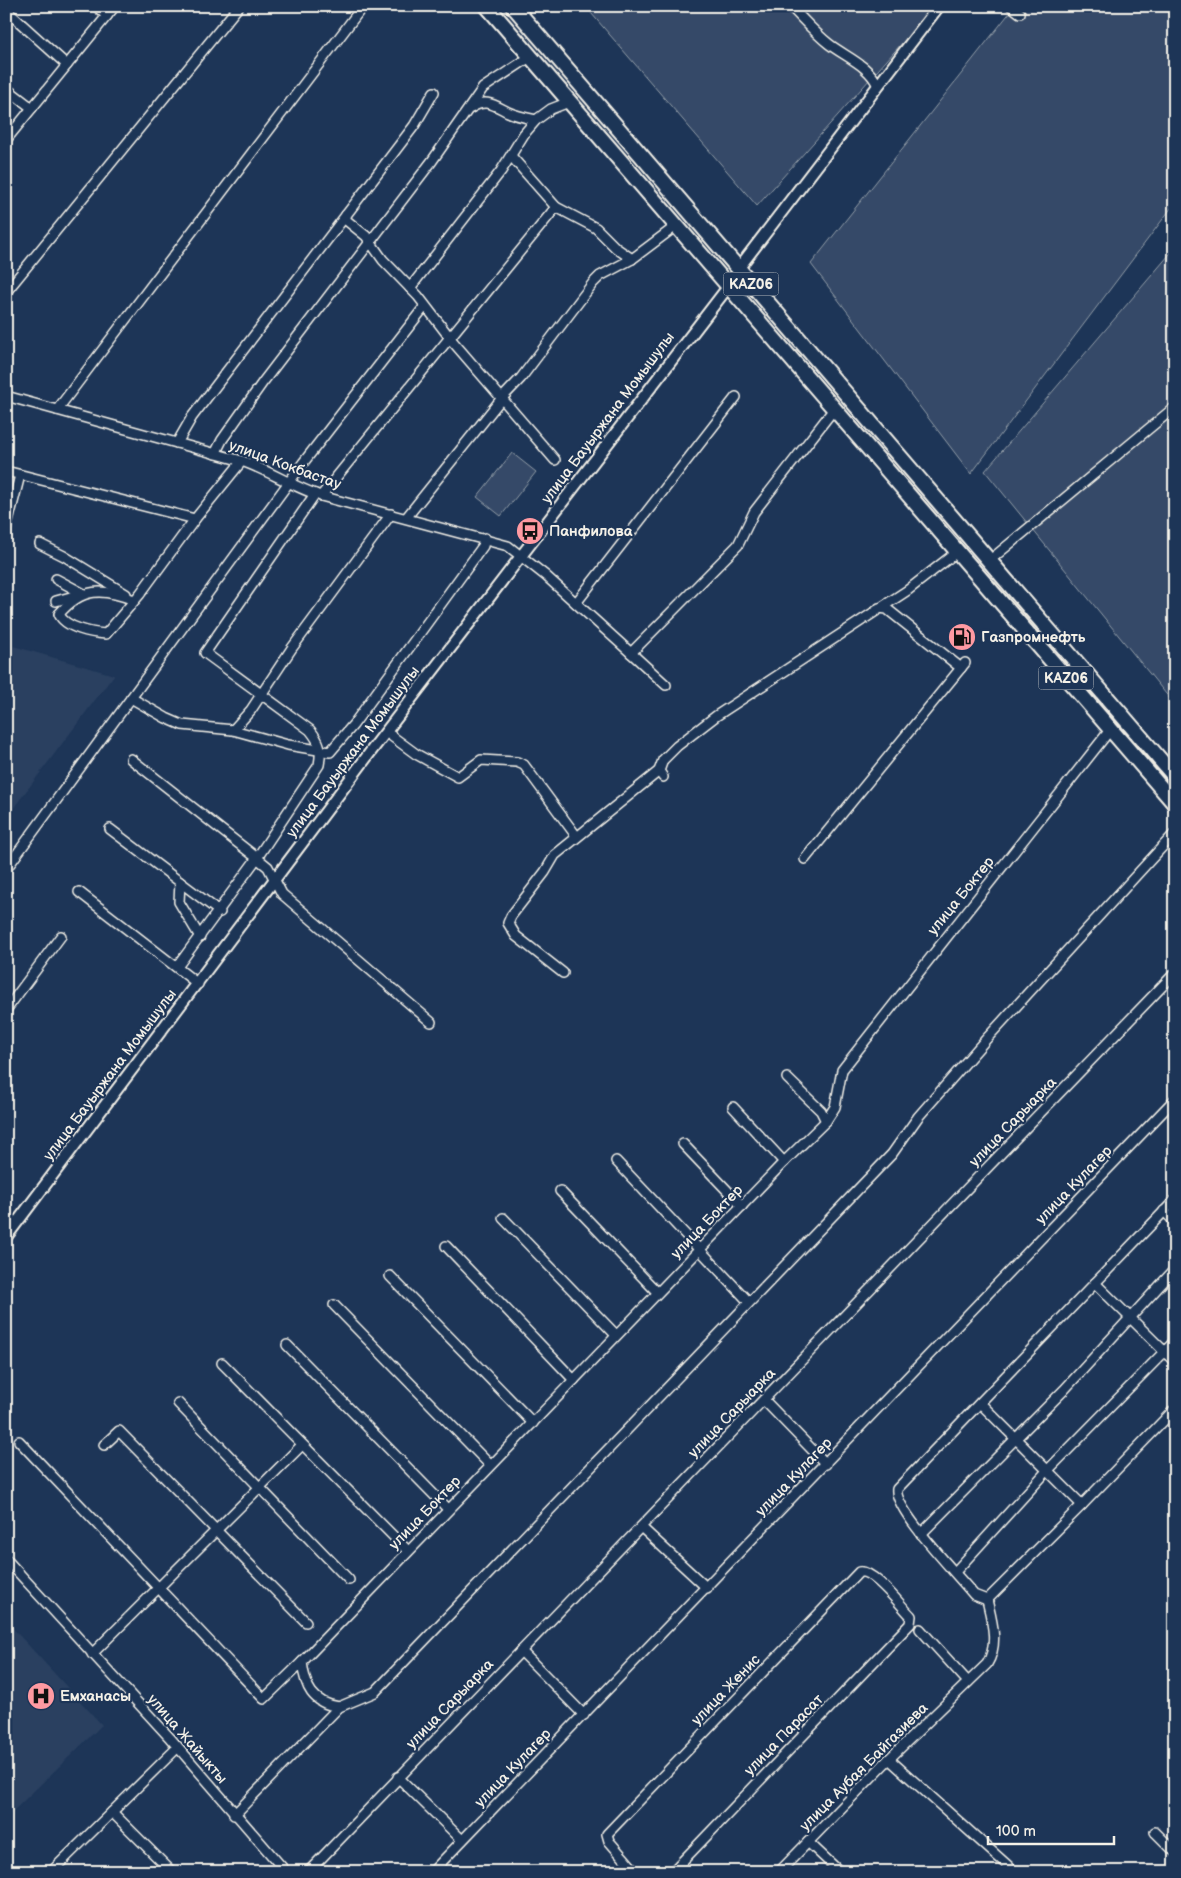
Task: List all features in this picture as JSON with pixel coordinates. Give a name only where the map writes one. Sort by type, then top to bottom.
[{"type":"highway","name":"KАZ06","points":[[486,6],[1175,804]]},
{"type":"highway","name":"KАZ06","points":[[513,6],[1175,777]]},
{"type":"highway","points":[[1060,672],[1075,660]]},
{"type":"street","points":[[96,6],[107,16]]},
{"type":"street","points":[[6,140],[115,6]]},
{"type":"street","points":[[6,292],[239,6]]},
{"type":"street","points":[[57,410],[363,6]]},
{"type":"street","points":[[790,6],[828,43],[863,66],[874,78],[878,86]]},
{"type":"street","points":[[738,269],[939,6]]},
{"type":"street","points":[[1011,6],[1020,13]]},
{"type":"street","points":[[6,10],[67,65]]},
{"type":"street","points":[[215,454],[222,440],[263,382],[432,161],[482,88],[530,57]]},
{"type":"street","points":[[6,88],[32,108]]},
{"type":"street","points":[[176,443],[192,417],[414,126],[434,92]]},
{"type":"street","points":[[469,109],[482,102],[489,102],[517,115],[536,120]]},
{"type":"street","points":[[410,288],[477,203],[536,120],[550,108],[569,102]]},
{"type":"street","points":[[511,156],[556,206],[596,228],[616,248],[632,259]]},
{"type":"street","points":[[177,967],[220,912],[257,858],[319,765],[322,751],[319,741],[310,730],[205,653],[318,495],[556,206]]},
{"type":"street","points":[[346,215],[346,220],[370,241],[383,260],[426,306],[449,337],[555,460]]},
{"type":"street","points":[[406,518],[502,398],[526,371],[592,283],[600,276],[632,259],[676,226]]},
{"type":"street","name":"улица Бауыржана Момышулы","points":[[6,1237],[386,732],[728,287]]},
{"type":"street","points":[[6,869],[288,483],[426,306]]},
{"type":"street","name":"улица Кокбастау","points":[[6,396],[242,461],[267,470],[288,483],[318,495],[485,538],[508,546],[522,555],[576,602],[666,685]]},
{"type":"street","points":[[576,602],[736,397]]},
{"type":"street","points":[[989,561],[1175,407]]},
{"type":"street","points":[[632,653],[738,545],[754,512],[834,409]]},
{"type":"street","points":[[84,594],[58,614],[60,618],[77,628],[97,634],[106,634],[242,461]]},
{"type":"street","points":[[6,471],[195,519]]},
{"type":"street","points":[[6,530],[20,474]]},
{"type":"street","points":[[234,730],[391,514]]},
{"type":"street","points":[[131,698],[166,718],[182,724],[234,730],[330,752],[353,725],[483,546],[485,538]]},
{"type":"street","points":[[40,544],[112,584],[134,600]]},
{"type":"street","points":[[563,973],[516,936],[508,923],[511,916],[545,872],[555,855],[661,774],[664,760],[677,746],[716,716],[879,608],[958,551]]},
{"type":"street","points":[[56,579],[84,594]]},
{"type":"street","points":[[56,600],[100,591],[134,600]]},
{"type":"street","points":[[805,858],[963,665],[887,609],[879,608]]},
{"type":"street","name":"улица Боктер","points":[[159,1587],[264,1699],[533,1423],[657,1292],[784,1162],[826,1122],[835,1106],[842,1070],[1110,730]]},
{"type":"street","points":[[386,732],[416,754],[458,777],[481,760],[517,762],[524,765],[577,837]]},
{"type":"street","points":[[131,759],[268,867],[282,894],[304,915],[431,1022]]},
{"type":"street","points":[[110,828],[220,912]]},
{"type":"street","points":[[234,1815],[339,1707],[375,1692],[892,1154],[918,1117],[988,1036],[1175,833]]},
{"type":"street","points":[[268,867],[285,866]]},
{"type":"street","points":[[180,882],[179,902],[200,937]]},
{"type":"street","points":[[79,892],[198,984]]},
{"type":"street","points":[[6,1010],[61,936]]},
{"type":"street","name":"улица Сарыарка","points":[[308,1872],[1175,973]]},
{"type":"street","points":[[787,1078],[820,1111],[826,1122]]},
{"type":"street","name":"улица Кулагер","points":[[432,1872],[1175,1100]]},
{"type":"street","points":[[733,1107],[784,1162]]},
{"type":"street","points":[[683,1144],[742,1206]]},
{"type":"street","points":[[616,1161],[749,1302]]},
{"type":"street","points":[[560,1191],[657,1292]]},
{"type":"street","points":[[1175,1200],[897,1489],[896,1496],[900,1505],[922,1534],[974,1595],[986,1600],[1175,1409]]},
{"type":"street","points":[[1164,1211],[1175,1222]]},
{"type":"street","points":[[503,1218],[616,1335]]},
{"type":"street","points":[[446,1246],[574,1380]]},
{"type":"street","points":[[922,1534],[1064,1390],[1175,1269]]},
{"type":"street","points":[[390,1276],[533,1423]]},
{"type":"street","points":[[1095,1283],[1175,1362]]},
{"type":"street","points":[[334,1305],[490,1465]]},
{"type":"street","points":[[955,1572],[1047,1471],[1175,1341]]},
{"type":"street","points":[[287,1345],[448,1509]]},
{"type":"street","points":[[222,1362],[408,1551]]},
{"type":"street","points":[[764,1400],[826,1464]]},
{"type":"street","points":[[178,1403],[349,1580]]},
{"type":"street","points":[[980,1403],[1082,1505]]},
{"type":"street","points":[[104,1445],[119,1431],[306,1622]]},
{"type":"street","points":[[20,1441],[159,1587]]},
{"type":"street","points":[[92,1654],[215,1531],[260,1489],[302,1445]]},
{"type":"street","points":[[641,1527],[707,1588]]},
{"type":"street","name":"улица Жайыкты","points":[[6,1559],[286,1872]]},
{"type":"street","name":"улица Женис","points":[[636,1872],[609,1841],[607,1834],[859,1572],[868,1573],[893,1595],[911,1616]]},
{"type":"street","name":"улица Аубая Байгазиева","points":[[780,1872],[889,1759],[986,1664],[993,1649],[991,1619],[986,1600]]},
{"type":"street","name":"улица Парасат","points":[[672,1872],[910,1624],[911,1616]]},
{"type":"street","points":[[920,1629],[968,1682]]},
{"type":"street","points":[[521,1650],[584,1714]]},
{"type":"street","points":[[302,1662],[308,1687],[313,1695],[324,1705],[339,1707]]},
{"type":"street","points":[[51,1872],[177,1748]]},
{"type":"street","points":[[889,1759],[1015,1872]]},
{"type":"street","points":[[398,1777],[462,1840]]},
{"type":"street","points":[[112,1812],[172,1872]]},
{"type":"street","points":[[1155,1832],[1175,1852]]},
{"type":"street","points":[[808,1842],[840,1872]]},
{"type":"shaded area","points":[[585,6],[935,6],[757,206]]},
{"type":"shaded area","points":[[1015,6],[1175,6],[1175,203],[971,474],[811,264]]},
{"type":"shaded area","points":[[1175,248],[1175,705],[985,471]]},
{"type":"shaded area","points":[[512,453],[536,472],[501,516],[477,497]]},
{"type":"shaded area","points":[[6,644],[114,675],[6,818]]},
{"type":"shaded area","points":[[1082,675],[1175,782],[1175,790],[1075,676]]},
{"type":"shaded area","name":"Емханасы","points":[[6,1621],[102,1725],[6,1818]]},
{"type":"place","name":"Панфилова","points":[[530,531]]},
{"type":"place","name":"Газпромнефть","points":[[962,637]]},
{"type":"place","name":"Емханасы","points":[[41,1696]]}]
